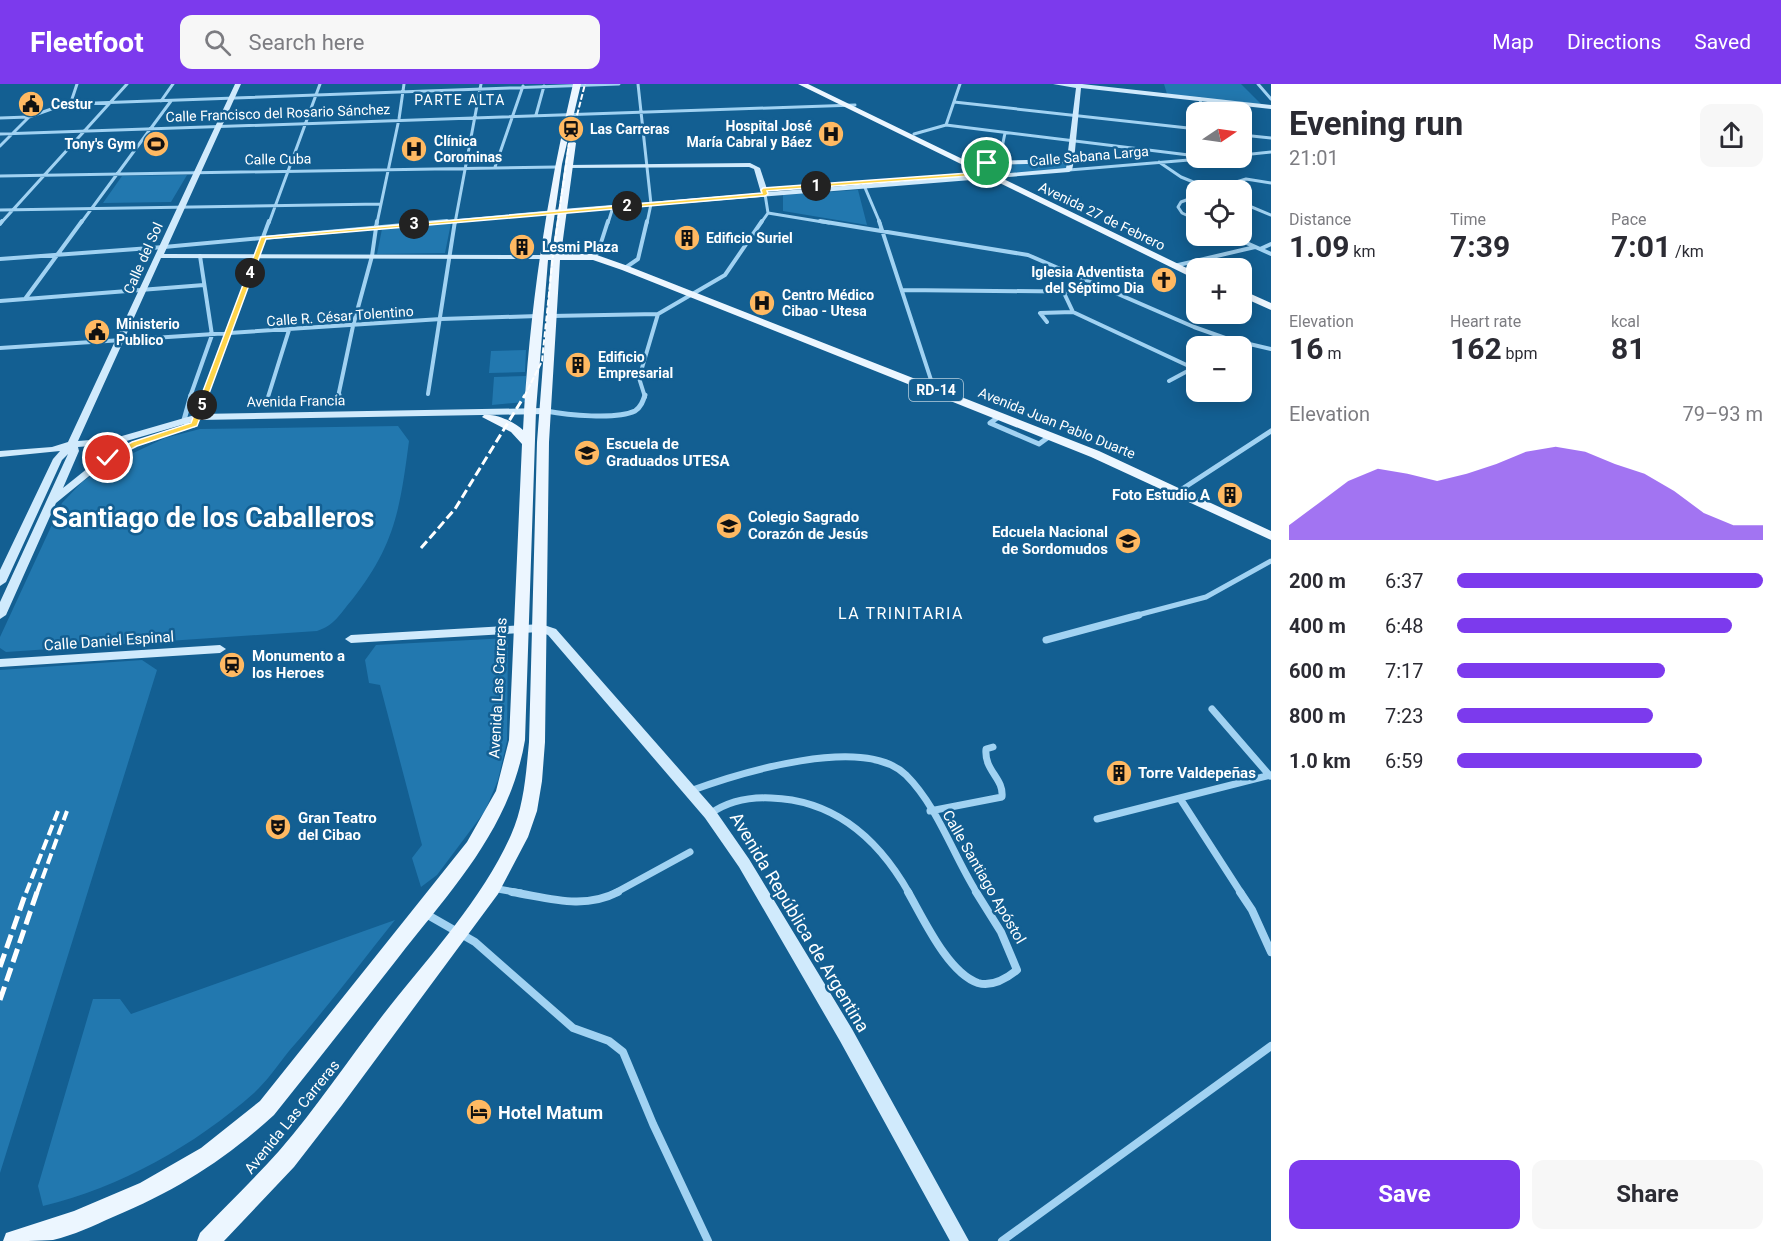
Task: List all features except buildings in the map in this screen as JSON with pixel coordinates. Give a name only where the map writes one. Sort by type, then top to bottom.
[{"type":"main road","name":"Calle del Sol","points":[[0,582],[58,459],[122,340],[238,84]]},
{"type":"main road","name":"Avenida 27 de Febrero","points":[[802,84],[981,169]]},
{"type":"main road","name":"Avenida 27 de Febrero","points":[[812,84],[1186,270]]},
{"type":"main road","points":[[1056,84],[1271,107]]},
{"type":"main road","name":"Avenida Las Carreras","points":[[208,1241],[286,1159],[461,932],[492,888],[519,837],[528,811],[534,781],[541,628],[545,412],[551,316],[562,211],[582,85]]},
{"type":"main road","name":"Avenida Las Carreras","points":[[0,1241],[14,1241],[75,1222],[148,1191],[209,1156],[240,1132],[267,1108],[423,912],[485,830],[506,793],[517,740],[529,412],[544,257],[557,167],[569,113],[582,85]]},
{"type":"main road","points":[[1069,170],[1079,85]]},
{"type":"main road","name":"Calle Sabana Larga","points":[[865,185],[981,169],[987,163],[1071,161]]},
{"type":"main road","points":[[568,167],[754,166],[757,168],[764,192]]},
{"type":"main road","name":"Calle Sabana Larga","points":[[550,212],[764,192],[997,177],[1069,170]]},
{"type":"main road","name":"Avenida Juan Pablo Duarte","points":[[160,256],[594,257],[1050,436],[1179,491],[1271,536]]},
{"type":"main road","name":"Avenida 27 de Febrero","points":[[1178,265],[1186,268]]},
{"type":"main road","points":[[1252,298],[1271,307]]},
{"type":"main road","points":[[1252,304],[1271,314]]},
{"type":"main road","name":"Avenida Francia","points":[[0,454],[134,444],[191,422],[488,417],[529,412]]},
{"type":"main road","name":"Avenida Francia","points":[[65,449],[122,440],[191,422],[545,412]]},
{"type":"main road","points":[[488,417],[515,429],[528,443]]},
{"type":"main road","points":[[47,508],[64,490],[96,465],[134,444]]},
{"type":"main road","name":"Calle del Sol","points":[[0,615],[47,508],[65,449]]},
{"type":"main road","points":[[351,639],[541,628]]},
{"type":"main road","name":"Avenida República de Argentina","points":[[541,628],[552,632],[557,637],[710,814],[744,863],[846,1035],[960,1241]]},
{"type":"main road","name":"Calle Daniel Espinal","points":[[0,663],[220,649]]},
{"type":"street","points":[[67,104],[73,99],[77,84]]},
{"type":"street","points":[[0,224],[127,84]]},
{"type":"street","points":[[161,101],[173,84]]},
{"type":"street","points":[[191,422],[228,334],[320,84]]},
{"type":"street","points":[[338,399],[353,326],[372,256],[404,84]]},
{"type":"street","points":[[0,118],[29,117],[67,104],[315,96],[481,87],[619,84]]},
{"type":"street","points":[[625,268],[638,259],[651,204],[638,84]]},
{"type":"street","points":[[946,125],[960,84]]},
{"type":"street","points":[[1258,84],[1271,99]]},
{"type":"street","points":[[495,167],[523,86]]},
{"type":"street","points":[[536,115],[544,86]]},
{"type":"street","points":[[428,394],[464,168],[481,87]]},
{"type":"street","points":[[25,299],[120,174],[171,101]]},
{"type":"street","points":[[954,102],[1186,128]]},
{"type":"street","name":"Calle Francisco del Rosario Sánchez","points":[[0,134],[475,116],[855,105]]},
{"type":"street","points":[[0,146],[29,117]]},
{"type":"street","points":[[914,134],[946,125],[1186,155]]},
{"type":"street","points":[[999,162],[1005,133]]},
{"type":"street","points":[[1252,136],[1271,138]]},
{"type":"street","points":[[1252,154],[1271,152]]},
{"type":"street","name":"Calle Sabana Larga","points":[[1069,170],[1186,159]]},
{"type":"street","points":[[1158,161],[1188,180]]},
{"type":"street","name":"Calle Cuba","points":[[0,176],[557,167]]},
{"type":"street","points":[[1243,180],[1271,183]]},
{"type":"street","points":[[865,185],[883,231],[934,389]]},
{"type":"street","points":[[551,316],[658,314],[694,295],[725,275],[768,213],[764,192]]},
{"type":"street","points":[[1186,200],[1178,205],[1180,210],[1186,214]]},
{"type":"street","points":[[0,210],[381,204]]},
{"type":"street","points":[[594,257],[598,252],[614,207]]},
{"type":"street","points":[[1252,207],[1271,215]]},
{"type":"street","name":"Calle Sabana Larga","points":[[0,259],[164,247],[550,212]]},
{"type":"street","points":[[768,213],[1020,253],[1044,261],[1194,327],[1223,336]]},
{"type":"street","points":[[1178,265],[1271,244]]},
{"type":"street","points":[[1252,246],[1271,254]]},
{"type":"street","points":[[191,422],[185,411],[209,349],[212,335],[200,256]]},
{"type":"street","points":[[0,301],[204,285]]},
{"type":"street","points":[[902,290],[1111,292]]},
{"type":"street","points":[[1064,292],[1073,312]]},
{"type":"street","points":[[1047,322],[1040,313],[1073,312],[1186,363]]},
{"type":"street","points":[[545,412],[621,414],[633,412],[640,406],[645,396],[639,378],[658,314]]},
{"type":"street","name":"Calle R. César Tolentino","points":[[0,348],[441,319],[538,316]]},
{"type":"street","points":[[268,397],[289,330]]},
{"type":"street","points":[[1252,344],[1271,348]]},
{"type":"street","points":[[1168,381],[1186,372]]},
{"type":"street","points":[[1179,491],[1271,430]]},
{"type":"street","points":[[1046,640],[1206,597],[1271,561]]},
{"type":"street","points":[[1097,819],[1182,800],[1270,775],[1212,709]]},
{"type":"street","points":[[930,811],[1002,797],[1003,789],[985,760],[986,749],[993,747]]},
{"type":"street","name":"Calle Santiago Apóstol","points":[[690,791],[724,778],[766,768],[866,756],[877,757],[897,767],[917,789],[1014,957],[1017,970],[1006,979],[994,983],[978,983],[964,974],[941,948],[889,859],[869,837],[830,810],[811,802],[764,797],[739,800],[717,808],[710,814]]},
{"type":"street","points":[[1182,800],[1252,910],[1271,952]]},
{"type":"street","points":[[492,888],[578,903],[602,900],[690,852]]},
{"type":"street","points":[[423,912],[461,932],[524,982],[573,1028],[609,1041],[623,1052],[653,1124],[708,1241]]},
{"type":"street","points":[[1002,1241],[1271,1046]]},
{"type":"shaded area","points":[[1164,84],[1241,84],[1262,105],[1252,102],[1167,94]]},
{"type":"shaded area","points":[[1068,161],[1068,169],[1004,173],[989,166]]},
{"type":"shaded area","points":[[187,175],[171,202],[103,203],[122,176]]},
{"type":"shaded area","points":[[858,190],[867,225],[783,211],[783,195]]},
{"type":"shaded area","points":[[451,223],[445,253],[377,254],[382,229]]},
{"type":"shaded area","points":[[526,350],[525,372],[489,373],[491,351]]},
{"type":"shaded area","points":[[526,376],[525,402],[492,405],[494,377]]},
{"type":"shaded area","points":[[398,426],[409,441],[393,526],[366,581],[340,615],[328,626],[317,631],[6,652],[0,648],[0,637],[62,503],[82,482],[106,466],[165,438],[200,429]]},
{"type":"shaded area","points":[[508,638],[507,741],[498,780],[485,811],[437,875],[421,887],[412,858],[422,845],[380,685],[369,683],[365,660],[376,645]]},
{"type":"shaded area","points":[[142,660],[157,670],[0,1173],[0,670]]},
{"type":"shaded area","points":[[395,920],[268,1078],[231,1112],[182,1147],[128,1176],[72,1198],[43,1206],[38,1186],[93,999],[120,999],[131,1014]]},
{"type":"railway","points":[[575,123],[585,84]]},
{"type":"railway","points":[[525,395],[542,361],[553,255],[569,144]]},
{"type":"railway","points":[[421,548],[455,509],[525,395]]},
{"type":"railway","points":[[26,893],[58,811]]},
{"type":"railway","points":[[37,893],[67,811]]},
{"type":"railway","points":[[0,967],[26,892]]},
{"type":"railway","points":[[0,1000],[37,892]]},
{"type":"place","name":"Cestur","points":[[31,104]]},
{"type":"place","name":"Las Carreras","points":[[571,129]]},
{"type":"place","name":"Hospital José María Cabral y Báez","points":[[831,134]]},
{"type":"place","name":"Tony's Gym","points":[[156,144]]},
{"type":"place","name":"Clínica Corominas","points":[[414,149]]},
{"type":"place","name":"Edificio Suriel","points":[[687,238]]},
{"type":"place","name":"Lesmi Plaza","points":[[522,247]]},
{"type":"place","name":"Iglesia Adventista del Séptimo Dia","points":[[1164,280]]},
{"type":"place","name":"Centro Médico Cibao - Utesa","points":[[762,303]]},
{"type":"place","name":"Ministerio Publico","points":[[97,332]]},
{"type":"place","name":"Edificio Empresarial","points":[[578,365]]},
{"type":"place","name":"Escuela de Graduados UTESA","points":[[587,453]]},
{"type":"place","name":"Foto Estudio A","points":[[1230,495]]},
{"type":"place","name":"Colegio Sagrado Corazón de Jesús","points":[[729,526]]},
{"type":"place","name":"Edcuela Nacional de Sordomudos","points":[[1128,541]]},
{"type":"place","name":"Monumento a los Heroes","points":[[232,665]]},
{"type":"place","name":"Torre Valdepeñas","points":[[1119,773]]},
{"type":"place","name":"Gran Teatro del Cibao","points":[[278,827]]},
{"type":"place","name":"Hotel Matum","points":[[479,1112]]},
{"type":"district","name":"PARTE ALTA","points":[[460,100]]},
{"type":"district","name":"Santiago de los Caballeros","points":[[213,518]]},
{"type":"district","name":"LA TRINITARIA","points":[[901,613]]},
{"type":"route","points":[[108,458],[134,444],[194,424],[264,238],[765,194],[763,190],[969,175],[983,171],[981,166],[987,163]]}]
